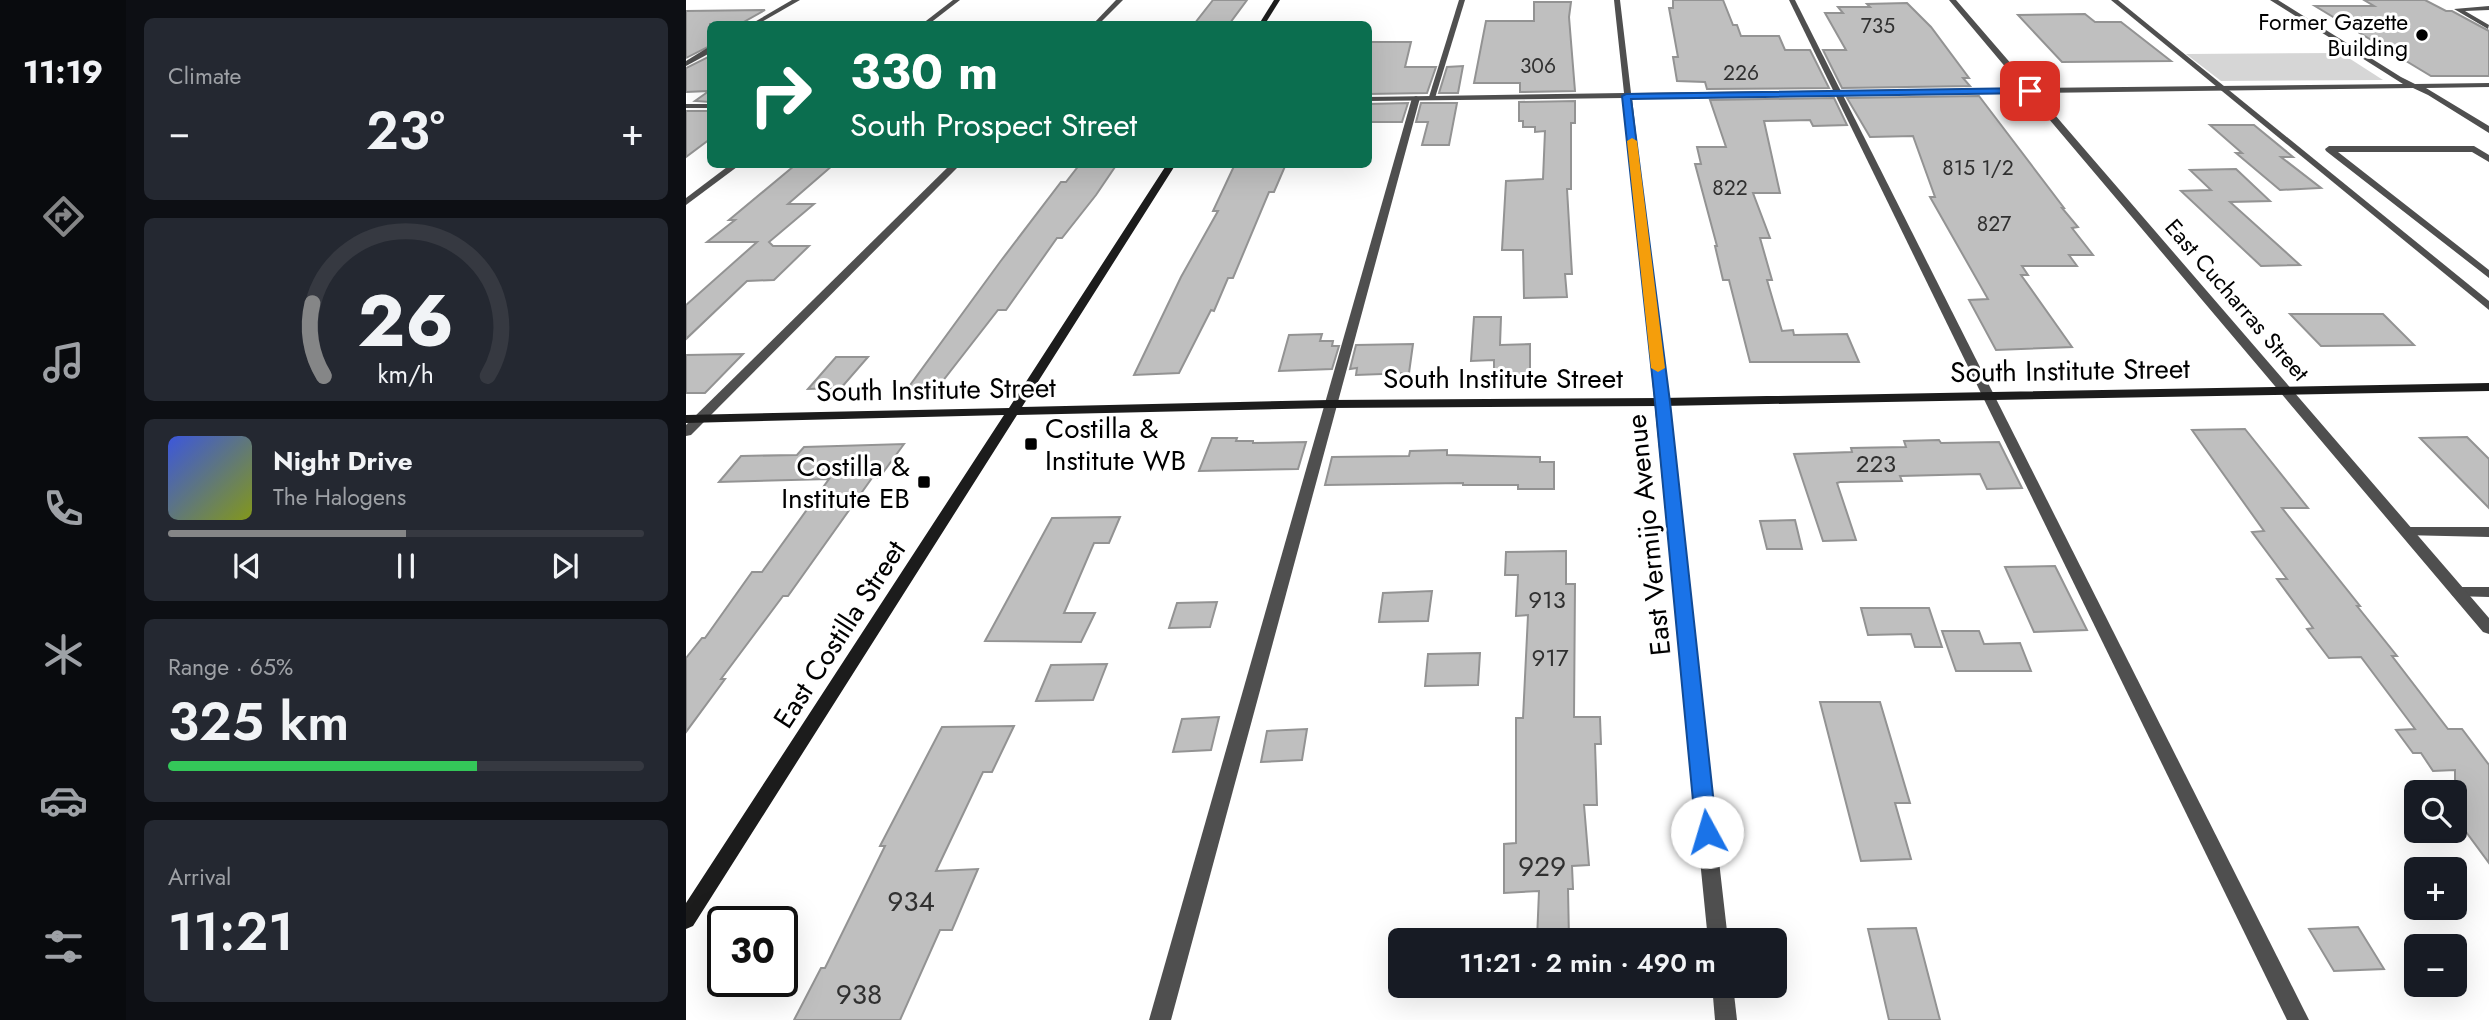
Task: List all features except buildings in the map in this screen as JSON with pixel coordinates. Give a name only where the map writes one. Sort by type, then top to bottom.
[{"type":"street","points":[[759,21],[797,0]]},
{"type":"street","points":[[929,21],[957,0]]},
{"type":"street","points":[[1099,21],[1120,0]]},
{"type":"street","points":[[1264,21],[1277,0]]},
{"type":"street","points":[[1160,1020],[1329,404],[1424,98],[1462,0]]},
{"type":"street","name":"East Vermijo Avenue","points":[[1617,0],[1717,928]]},
{"type":"street","points":[[1792,0],[2298,1020]]},
{"type":"street","name":"East Cucharras Street","points":[[1952,0],[2489,628]]},
{"type":"street","points":[[2114,0],[2489,307]]},
{"type":"street","points":[[2273,0],[2398,79],[2432,94],[2489,130]]},
{"type":"street","points":[[2489,8],[2457,9],[2489,27]]},
{"type":"street","points":[[686,64],[707,52]]},
{"type":"street","points":[[1372,99],[2489,85]]},
{"type":"street","points":[[686,106],[707,106]]},
{"type":"street","points":[[2489,159],[2474,149],[2329,149],[2489,275]]},
{"type":"street","points":[[686,202],[732,168]]},
{"type":"street","points":[[686,432],[953,168]]},
{"type":"street","name":"East Costilla Street","points":[[686,920],[1169,168]]},
{"type":"street","points":[[769,336],[784,335]]},
{"type":"street","name":"South Institute Street","points":[[686,419],[1329,404],[1662,402],[2489,387]]},
{"type":"street","points":[[2407,532],[2489,532]]},
{"type":"street","points":[[2458,592],[2489,592]]},
{"type":"street","points":[[1724,998],[1726,1020]]},
{"type":"shaded area","points":[[2341,53],[2383,80],[2221,81],[2186,54]]},
{"type":"slow traffic","points":[[1632,141],[1658,368]]},
{"type":"place","name":"Former Gazette Building","points":[[2422,35]]},
{"type":"place","name":"Costilla & Institute WB","points":[[1031,444]]},
{"type":"place","name":"Costilla & Institute EB","points":[[924,482]]},
{"type":"route","points":[[1707,832],[1662,402],[1626,96],[2030,91]]}]
